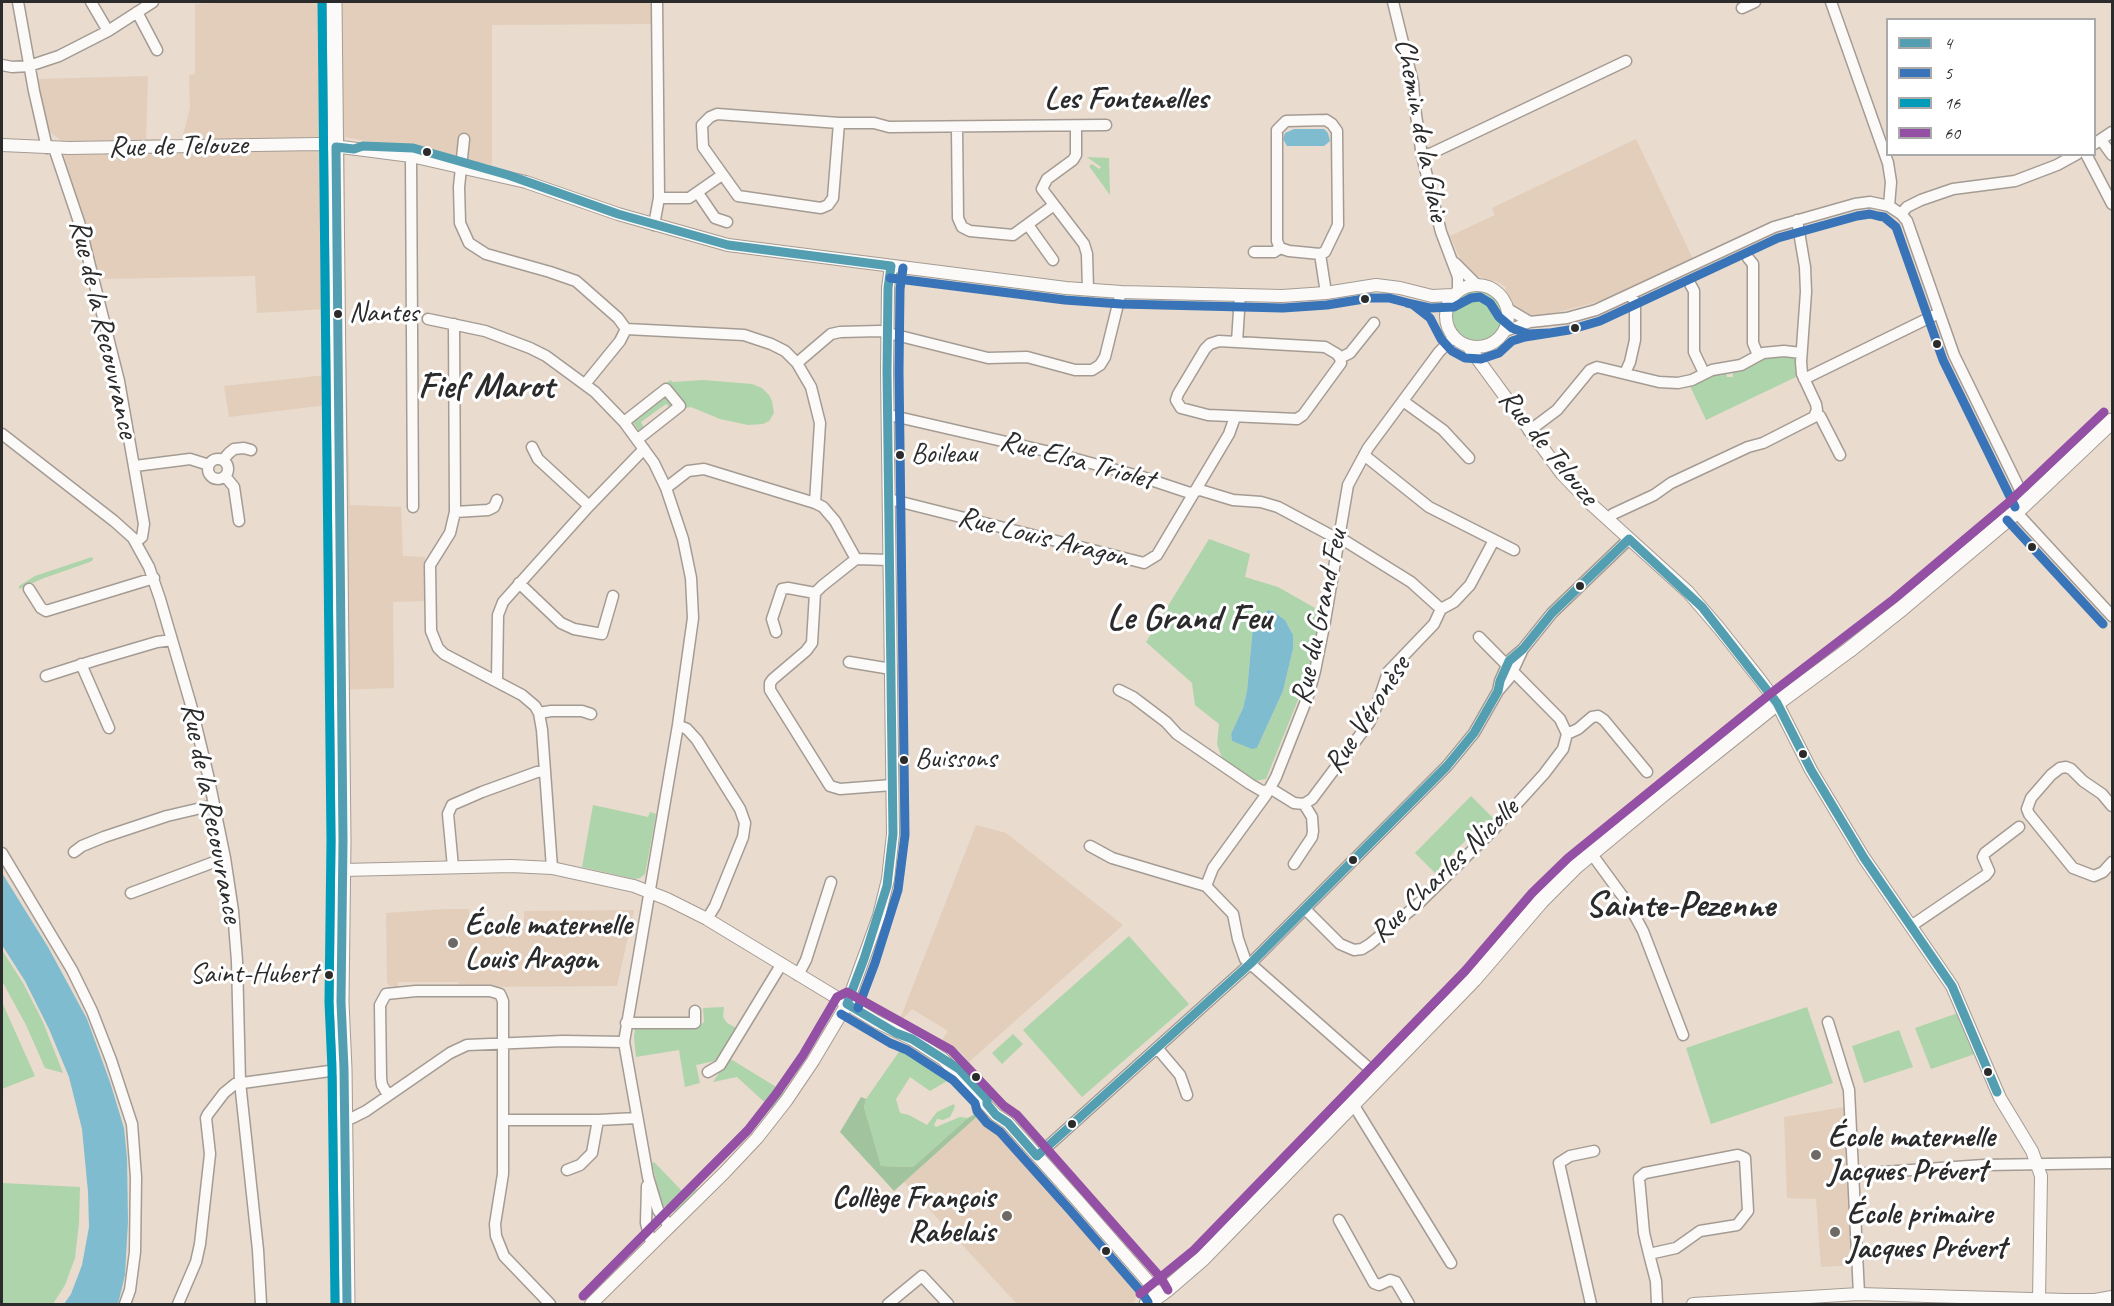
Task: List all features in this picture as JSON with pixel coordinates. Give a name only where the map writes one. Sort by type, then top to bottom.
[{"type":"main road","points":[[334,2],[343,870],[341,1002],[347,1305]]},
{"type":"main road","points":[[1153,1300],[1202,1259],[1474,979],[1552,889],[1591,853],[1777,704],[1902,608],[2021,507],[2112,421]]},
{"type":"street","name":"Rue de la Recouvrance","points":[[18,2],[29,66],[50,148],[79,222],[119,381],[144,524],[142,537],[136,542],[154,578],[191,705],[225,858],[236,949],[240,1082],[258,1250],[261,1305]]},
{"type":"street","points":[[91,2],[108,31]]},
{"type":"street","points":[[2,65],[29,66],[59,56],[108,31],[153,2]]},
{"type":"street","points":[[654,225],[659,198],[657,2]]},
{"type":"street","name":"Chemin de la Glaie","points":[[1394,2],[1413,83],[1422,156],[1441,232],[1458,277],[1456,293]]},
{"type":"street","points":[[1742,8],[1755,2]]},
{"type":"street","points":[[1832,2],[1888,162],[1891,182],[1889,206]]},
{"type":"street","points":[[138,12],[158,50]]},
{"type":"street","points":[[1422,156],[1626,61]]},
{"type":"street","points":[[839,123],[833,198],[828,206],[817,209],[742,198],[734,192],[703,147],[702,125],[713,115],[874,123],[889,127],[1106,125]]},
{"type":"street","points":[[1254,252],[1275,252],[1279,244],[1277,130],[1286,121],[1326,120],[1337,131],[1338,225],[1325,252],[1320,254],[1289,251],[1279,244]]},
{"type":"street","points":[[1076,126],[1076,155],[1043,185],[1044,193],[1086,249],[1088,290]]},
{"type":"street","points":[[957,128],[958,218],[962,227],[970,231],[1013,235],[1054,205]]},
{"type":"street","points":[[2112,132],[2098,142],[2112,155]]},
{"type":"street","points":[[464,139],[460,223],[466,239],[474,248],[486,254],[576,281],[618,318],[626,329]]},
{"type":"street","name":"Rue de Telouze","points":[[2,146],[50,148],[318,144],[411,156],[508,175],[654,225],[728,245],[1088,290],[1240,295],[1326,293],[1377,285],[1432,296],[1456,293]]},
{"type":"street","name":"Rue de Telouze","points":[[354,149],[363,146],[413,148],[462,167]]},
{"type":"street","points":[[411,156],[413,507]]},
{"type":"street","points":[[1901,214],[1907,207],[1921,200],[1953,189],[2015,181],[2057,165],[2073,156]]},
{"type":"street","points":[[2087,156],[2112,204]]},
{"type":"street","points":[[659,198],[686,198],[698,193],[722,175]]},
{"type":"street","points":[[698,193],[715,218],[727,222]]},
{"type":"street","points":[[1505,331],[1508,309],[1503,298],[1494,290],[1477,285],[1467,286],[1456,293],[1446,309],[1446,319],[1454,337],[1468,346],[1481,347],[1493,343],[1505,331],[1530,322],[1583,314],[1632,294],[1750,238],[1797,220],[1856,204],[1870,202],[1889,206],[1901,214],[1911,232],[1954,355],[2021,507],[2112,616]]},
{"type":"street","points":[[1608,519],[1613,514],[1654,495],[1671,483],[1809,421],[1816,414],[1816,404],[1804,379],[1801,353],[1806,292],[1797,220]]},
{"type":"street","points":[[1028,225],[1053,260]]},
{"type":"street","points":[[1320,254],[1326,293]]},
{"type":"street","name":"Chemin de la Glaie","points":[[1451,258],[1477,285]]},
{"type":"street","points":[[1748,258],[1753,264],[1753,343],[1758,355]]},
{"type":"street","points":[[591,1305],[757,1138],[786,1101],[847,1004],[879,916],[887,886],[893,834],[888,332],[888,288],[891,266]]},
{"type":"street","points":[[1689,282],[1694,291],[1694,352],[1704,373]]},
{"type":"street","points":[[797,363],[835,332],[888,332],[988,358],[1027,357],[1084,371],[1100,365],[1105,357],[1121,292]]},
{"type":"street","name":"Rue de Telouze","points":[[1417,294],[1436,307],[1446,319]]},
{"type":"street","points":[[1625,373],[1635,340],[1635,304],[1632,294]]},
{"type":"street","points":[[1238,342],[1240,295]]},
{"type":"street","points":[[1508,309],[1530,322]]},
{"type":"street","points":[[1804,379],[1939,314]]},
{"type":"street","points":[[428,319],[485,331],[530,348],[546,356],[585,384],[606,403],[638,439],[666,488],[683,539],[691,578],[693,618],[678,724],[624,1042],[648,1177],[658,1210],[670,1227]]},
{"type":"street","points":[[1340,358],[1350,353],[1374,323]]},
{"type":"street","points":[[454,324],[455,512],[450,532],[430,566],[431,632],[438,648],[444,654],[522,694],[535,706],[542,730],[552,868]]},
{"type":"street","points":[[626,329],[744,335],[785,351],[797,363],[811,387],[820,423],[815,503]]},
{"type":"street","points":[[585,384],[621,341],[626,329]]},
{"type":"street","name":"Rue du Grand Feu","points":[[1206,886],[1213,868],[1276,777],[1308,696],[1315,670],[1346,492],[1364,455],[1439,352],[1454,337]]},
{"type":"street","points":[[1214,342],[1325,347],[1340,358],[1339,369],[1300,417],[1292,420],[1193,412],[1181,408],[1176,400],[1207,346],[1214,342]]},
{"type":"street","name":"Rue de Telouze","points":[[1491,377],[1490,361],[1493,343]]},
{"type":"street","name":"Rue de Telouze","points":[[1468,346],[1562,474],[1702,608],[1777,704],[1806,762],[1864,858],[1952,986],[2000,1098],[2032,1151],[2041,1176],[2039,1300]]},
{"type":"street","points":[[1529,431],[1557,410],[1590,370],[1597,367],[1659,382],[1678,383],[1692,380],[1704,373],[1741,365],[1758,355],[1776,351],[1801,353]]},
{"type":"street","points":[[624,422],[666,389],[680,406],[638,439]]},
{"type":"street","points":[[1403,401],[1443,430],[1469,458]]},
{"type":"street","points":[[1816,414],[1820,416],[1840,455]]},
{"type":"street","name":"Rue Elsa Triolet","points":[[889,415],[1050,452],[1190,492],[1200,490],[1233,500],[1270,504],[1338,538],[1411,582],[1442,609]]},
{"type":"street","name":"Rue Louis Aragon","points":[[889,499],[1139,563],[1149,561],[1157,555],[1229,434],[1235,417]]},
{"type":"street","points":[[2,434],[114,521],[136,542]]},
{"type":"street","points":[[532,447],[538,459],[589,506]]},
{"type":"street","points":[[223,460],[234,450],[244,448],[251,450]]},
{"type":"street","points":[[497,681],[500,608],[519,583],[644,449]]},
{"type":"street","points":[[1364,455],[1429,507],[1514,550]]},
{"type":"street","points":[[135,466],[190,459],[208,465]]},
{"type":"street","points":[[208,465],[217,459],[223,460],[228,468],[225,476]]},
{"type":"street","points":[[208,465],[211,477],[216,479],[225,476]]},
{"type":"street","points":[[666,488],[688,471],[704,469],[815,503],[823,507],[835,521],[856,560]]},
{"type":"street","points":[[225,476],[234,488],[239,521]]},
{"type":"street","points":[[455,512],[488,510],[494,507],[497,500]]},
{"type":"street","points":[[1037,1156],[1251,964],[1447,766],[1474,733],[1498,691],[1506,684],[1510,668],[1523,649],[1552,613],[1629,539]]},
{"type":"street","name":"Rue Véronèse","points":[[1119,690],[1133,697],[1166,722],[1177,734],[1220,765],[1262,791],[1273,790],[1294,803],[1304,804],[1312,799],[1369,723],[1388,672],[1434,624],[1442,609],[1454,602],[1470,585],[1494,540]]},
{"type":"street","points":[[889,560],[856,560],[815,593],[812,643],[806,651],[773,679],[770,683],[770,690],[830,786],[840,789],[892,785]]},
{"type":"street","points":[[29,589],[41,608],[46,611],[154,578]]},
{"type":"street","points":[[519,583],[561,623],[574,629],[602,634],[613,596]]},
{"type":"street","points":[[776,632],[772,619],[780,592],[788,588],[815,593]]},
{"type":"street","points":[[1479,637],[1560,719],[1567,734],[1578,729],[1592,717],[1598,716],[1604,720],[1647,772]]},
{"type":"street","points":[[46,676],[158,642],[172,640]]},
{"type":"street","points":[[849,662],[891,669]]},
{"type":"street","points":[[81,664],[109,728]]},
{"type":"street","points":[[538,713],[582,711],[591,714]]},
{"type":"street","points":[[678,724],[687,729],[697,740],[740,809],[745,823],[744,837],[715,906],[706,919]]},
{"type":"street","name":"Rue Charles Nicolle","points":[[1305,909],[1340,944],[1354,950],[1362,949],[1370,944],[1417,905],[1495,828],[1544,774],[1563,749],[1567,734]]},
{"type":"street","points":[[2112,806],[2102,794],[2066,767],[2060,768],[2051,775],[2031,798],[2027,809],[2073,867],[2094,876],[2103,872],[2112,862]]},
{"type":"street","points":[[453,867],[448,811],[452,805],[504,784],[545,771]]},
{"type":"street","name":"Rue Véronèse","points":[[1294,864],[1312,837],[1313,831],[1312,817],[1304,804]]},
{"type":"street","points":[[74,852],[104,837],[167,816],[214,805]]},
{"type":"street","points":[[1911,926],[1986,875],[1989,871],[1983,857],[1985,853],[2019,827]]},
{"type":"street","points":[[1090,846],[1103,855],[1206,886],[1233,914],[1242,951],[1251,964],[1379,1077]]},
{"type":"street","points":[[2,853],[72,970],[87,1001],[111,1060],[132,1124],[136,1177],[135,1252],[130,1290],[125,1305]]},
{"type":"street","points":[[1591,853],[1629,905],[1643,932],[1683,1035]]},
{"type":"street","points":[[131,894],[225,858]]},
{"type":"street","points":[[343,870],[453,867],[552,868],[606,879],[649,892],[706,919],[943,1059],[996,1115],[1008,1123],[1109,1236],[1152,1286],[1153,1300]]},
{"type":"street","points":[[798,975],[806,960],[831,882]]},
{"type":"street","points":[[708,1072],[720,1065],[781,965]]},
{"type":"street","points":[[388,1095],[381,1078],[380,1005],[386,994],[393,991],[497,992],[502,997],[503,1182],[495,1224],[496,1240],[504,1256],[550,1305]]},
{"type":"street","points":[[626,1023],[695,1023],[695,1011]]},
{"type":"street","points":[[1828,1022],[1849,1090],[1859,1294]]},
{"type":"street","points":[[345,1119],[358,1116],[458,1049],[477,1044],[624,1042]]},
{"type":"street","points":[[1158,1049],[1180,1075],[1187,1095]]},
{"type":"street","points":[[178,1305],[196,1262],[200,1244],[210,1154],[206,1118],[224,1093],[231,1086],[240,1082],[344,1070]]},
{"type":"street","points":[[1353,1104],[1451,1263]]},
{"type":"street","points":[[504,1120],[637,1118]]},
{"type":"street","points":[[567,1170],[580,1165],[592,1153],[598,1120]]},
{"type":"street","points":[[1590,1305],[1559,1163],[1570,1156],[1594,1151]]},
{"type":"street","points":[[1649,1254],[1676,1248],[1700,1231],[1737,1225],[1748,1211],[1745,1158],[1738,1155],[1645,1173],[1639,1178],[1644,1233],[1649,1254],[1656,1281],[1657,1305]]},
{"type":"street","points":[[1854,1174],[1984,1165],[2112,1162]]},
{"type":"street","points":[[648,1177],[646,1223],[653,1243]]},
{"type":"street","points":[[1339,1221],[1374,1283],[1379,1286],[1390,1280],[1396,1282],[1409,1305]]},
{"type":"street","points":[[888,1305],[922,1276],[948,1305]]},
{"type":"street","points":[[1693,1305],[1859,1294],[2085,1301],[2112,1297]]},
{"type":"shaded area","points":[[660,2],[660,21],[650,24],[492,25],[492,165],[345,137],[345,308],[350,505],[401,507],[403,556],[425,557],[424,601],[393,602],[394,688],[334,690],[327,556],[327,405],[229,417],[224,386],[326,375],[326,309],[257,313],[255,276],[99,279],[65,160],[62,141],[47,130],[36,79],[148,76],[146,139],[182,139],[190,108],[189,75],[195,74],[195,4]]},
{"type":"shaded area","points":[[1636,139],[1693,259],[1604,300],[1535,318],[1513,309],[1505,292],[1506,287],[1496,281],[1474,275],[1461,261],[1450,236],[1495,215],[1492,208]]},
{"type":"shaded area","points":[[976,825],[1006,833],[1123,925],[969,1062],[960,1051],[941,1042],[948,1031],[912,1009],[898,1024]]},
{"type":"shaded area","points":[[469,909],[469,930],[524,929],[524,911],[634,910],[617,986],[458,987],[458,982],[398,982],[398,987],[389,986],[387,982],[386,913]]},
{"type":"shaded area","name":"École maternelle Jacques Prévert","points":[[1844,1107],[1854,1265],[1821,1267],[1816,1199],[1787,1198],[1784,1117]]},
{"type":"shaded area","name":"Collège François Rabelais","points":[[985,1110],[1109,1249],[1106,1254],[1137,1288],[1135,1301],[1131,1304],[1017,1304],[904,1182]]},
{"type":"green space","points":[[1087,157],[1109,158],[1110,195],[1089,166],[1092,164],[1099,169],[1101,167]]},
{"type":"green space","points":[[1472,291],[1482,291],[1495,298],[1502,311],[1502,321],[1495,334],[1482,341],[1472,341],[1463,337],[1456,330],[1452,321],[1452,311],[1456,302],[1463,295]]},
{"type":"green space","points":[[1761,356],[1797,357],[1798,376],[1706,420],[1689,384],[1709,374],[1726,372],[1727,377],[1733,377],[1732,370]]},
{"type":"green space","points":[[670,380],[673,382],[703,380],[752,384],[762,388],[769,395],[774,413],[769,421],[763,424],[748,425],[720,419],[691,407],[685,408],[665,385]]},
{"type":"green space","points":[[664,394],[676,404],[671,408],[666,404],[641,422],[644,428],[640,432],[634,424],[634,419]]},
{"type":"green space","points":[[1209,539],[1250,554],[1245,577],[1278,587],[1322,612],[1318,643],[1266,779],[1254,781],[1222,758],[1217,744],[1219,724],[1195,705],[1192,683],[1146,642]],"holes":[[[1268,610],[1272,610],[1285,620],[1292,633],[1293,649],[1283,691],[1257,748],[1232,741],[1231,734],[1243,708],[1247,691],[1253,626]]]},
{"type":"green space","points":[[92,557],[93,560],[90,562],[19,589],[19,586],[35,576]]},
{"type":"green space","points":[[1471,796],[1494,819],[1490,823],[1486,820],[1440,866],[1443,871],[1438,876],[1415,853]]},
{"type":"green space","points":[[593,805],[648,817],[650,812],[656,814],[645,874],[640,878],[635,879],[582,867]]},
{"type":"green space","points":[[1129,936],[1189,1004],[1082,1097],[1023,1030]]},
{"type":"green space","points":[[2,950],[23,983],[43,1022],[63,1073],[45,1068],[26,1025],[2,981]]},
{"type":"green space","points":[[2,1002],[35,1076],[2,1089]]},
{"type":"green space","points":[[724,1007],[723,1017],[727,1023],[738,1029],[719,1060],[696,1065],[700,1083],[685,1087],[679,1050],[636,1057],[635,1028],[698,1027],[704,1022],[703,1008]]},
{"type":"green space","points":[[1807,1007],[1833,1083],[1711,1124],[1686,1048]]},
{"type":"green space","points":[[1958,1013],[1975,1054],[1931,1069],[1915,1028]]},
{"type":"green space","points":[[1899,1030],[1913,1067],[1864,1083],[1852,1046]]},
{"type":"green space","points":[[1013,1034],[1023,1044],[1002,1064],[992,1053]]},
{"type":"green space","points":[[901,1049],[947,1081],[930,1091],[910,1077],[896,1099],[900,1113],[909,1115],[927,1125],[937,1112],[954,1104],[955,1107],[950,1117],[943,1120],[937,1119],[934,1125],[936,1127],[960,1117],[968,1118],[913,1167],[881,1166],[864,1107],[866,1099]]},
{"type":"green space","points":[[729,1058],[786,1093],[773,1110],[737,1077],[713,1082]]},
{"type":"green space","points":[[861,1097],[866,1099],[864,1107],[881,1166],[913,1167],[968,1118],[980,1114],[894,1191],[840,1132]]},
{"type":"green space","points":[[654,1162],[685,1194],[694,1186],[698,1191],[681,1210],[673,1212],[663,1206],[652,1163]]},
{"type":"green space","points":[[2,1183],[80,1187],[75,1258],[65,1285],[53,1304],[2,1304]]},
{"type":"water","points":[[1294,129],[1324,129],[1330,141],[1324,146],[1287,146],[1283,139],[1285,133]]},
{"type":"water","points":[[1268,610],[1285,620],[1293,635],[1293,649],[1283,691],[1257,748],[1252,749],[1232,741],[1231,734],[1243,708],[1247,691],[1253,626]]},
{"type":"water","points":[[2,873],[48,947],[87,1019],[124,1128],[128,1221],[125,1275],[118,1304],[64,1304],[71,1294],[82,1265],[89,1227],[82,1129],[69,1077],[49,1029],[25,981],[2,945]]},
{"type":"transit line","name":"16","points":[[322,2],[331,841],[329,1002],[335,1304]]},
{"type":"transit line","name":"4","points":[[336,147],[343,841],[341,1002],[347,1304]]},
{"type":"transit line","name":"4","points":[[336,147],[413,148],[508,175],[618,214],[728,245],[891,266]]},
{"type":"transit line","name":"5","points":[[890,278],[1065,300],[1121,304],[1283,308],[1389,298],[1412,304],[1430,318],[1441,339],[1452,351],[1465,358],[1481,359],[1499,353],[1512,341],[1569,330],[1600,321],[1778,238],[1870,214],[1884,217],[1896,227],[1943,360],[2015,507]]},
{"type":"transit line","name":"4","points":[[847,1004],[887,886],[893,834],[887,371],[888,288],[891,266]]},
{"type":"transit line","name":"5","points":[[858,1008],[898,890],[905,835],[899,371],[900,289],[903,268]]},
{"type":"transit line","name":"5","points":[[1407,303],[1430,308],[1454,307],[1471,298],[1480,297],[1490,303],[1499,317],[1512,328],[1528,334],[1548,333]]},
{"type":"transit line","name":"60","points":[[1140,1294],[1194,1250],[1465,971],[1532,893],[1568,858],[1770,694],[1894,599],[2008,503],[2104,412]]},
{"type":"transit line","name":"5","points":[[2007,520],[2103,624]]},
{"type":"transit line","name":"4","points":[[1629,539],[1702,607],[1777,703],[1811,770],[1864,858],[1952,986],[1997,1092]]},
{"type":"transit line","name":"4","points":[[1037,1156],[1250,964],[1447,766],[1474,733],[1498,691],[1509,661],[1523,649],[1552,613],[1629,539]]},
{"type":"transit line","name":"60","points":[[583,1296],[748,1130],[803,1055],[837,997],[847,992],[951,1050],[1004,1106],[1017,1115],[1161,1278],[1168,1290]]},
{"type":"transit line","name":"4","points":[[847,1004],[896,1033],[912,1039],[959,1069],[987,1099],[987,1104],[996,1115],[1008,1123],[1037,1156]]},
{"type":"transit line","name":"5","points":[[841,1014],[890,1043],[907,1050],[953,1080],[975,1103],[977,1111],[987,1123],[1000,1132],[1148,1302]]},
{"type":"place","name":"Nantes","points":[[338,314]]},
{"type":"place","name":"Boileau","points":[[900,455]]},
{"type":"place","name":"Buissons","points":[[904,760]]},
{"type":"place","name":"École maternelle Louis Aragon","points":[[453,943]]},
{"type":"place","name":"Saint-Hubert","points":[[329,975]]},
{"type":"place","name":"École maternelle Jacques Prévert","points":[[1816,1155]]},
{"type":"place","name":"Collège François Rabelais","points":[[1007,1216]]},
{"type":"place","name":"École primaire Jacques Prévert","points":[[1835,1232]]},
{"type":"district","name":"Les Fontenelles","points":[[1126,100]]},
{"type":"district","name":"Fief Marot","points":[[486,388]]},
{"type":"district","name":"Le Grand Feu","points":[[1189,620]]},
{"type":"district","name":"Sainte-Pezenne","points":[[1680,907]]}]
